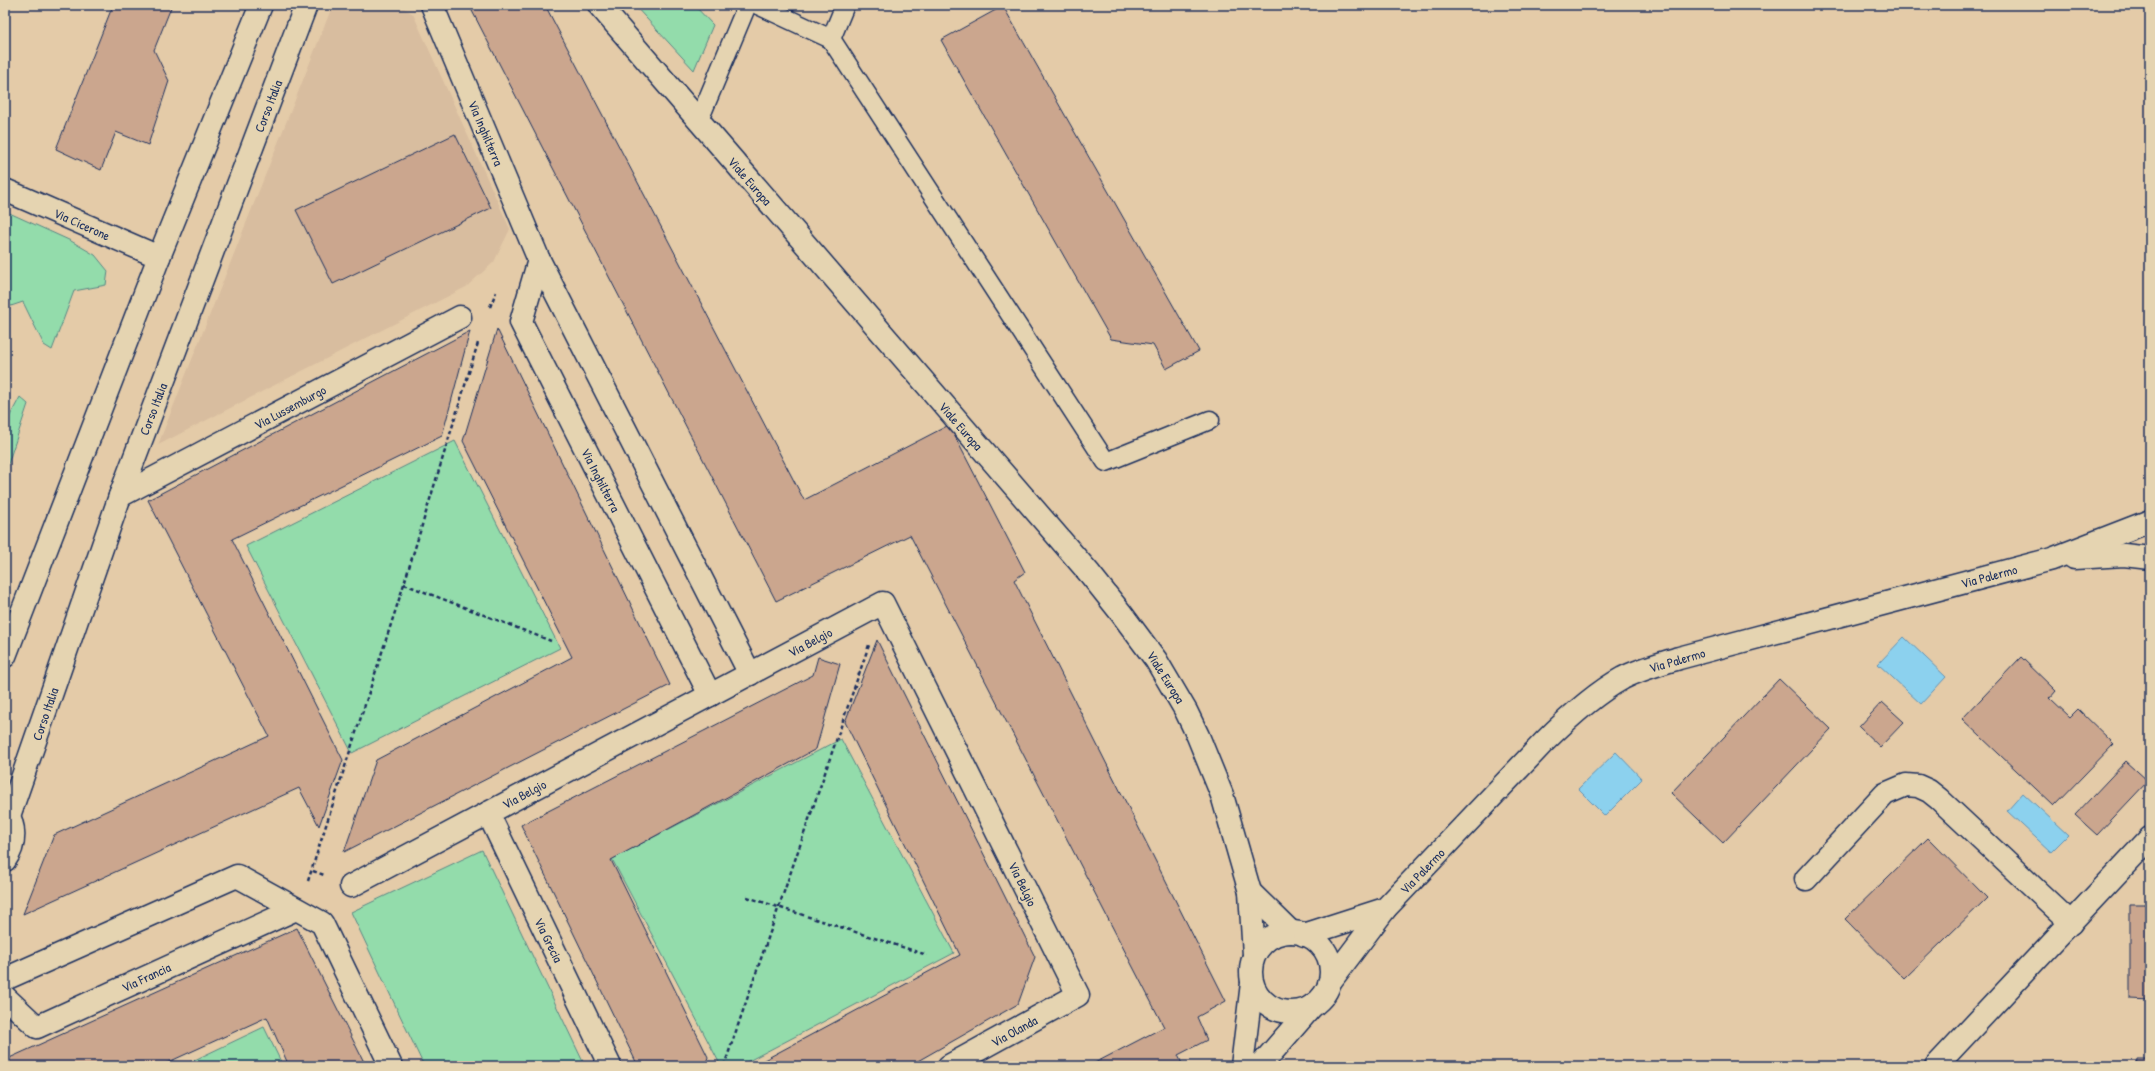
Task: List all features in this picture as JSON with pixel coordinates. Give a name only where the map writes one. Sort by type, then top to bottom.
[{"type":"street","points":[[5,656],[158,258],[260,5]]},
{"type":"street","name":"Corso Italia","points":[[5,860],[13,842],[13,829],[7,813],[120,496],[306,5]]},
{"type":"street","name":"Via Inghilterra","points":[[432,5],[539,260],[750,674]]},
{"type":"street","name":"Viale Europa","points":[[599,5],[1090,574],[1140,637],[1186,711],[1206,756],[1230,822],[1250,892],[1254,956]]},
{"type":"street","name":"Via Cicerone","points":[[5,190],[158,258]]},
{"type":"street","name":"Via Inghilterra","points":[[539,260],[521,322],[710,695]]},
{"type":"street","name":"Via Lussemburgo","points":[[120,496],[460,317]]},
{"type":"street","name":"Via Palermo","points":[[1329,983],[1385,909],[1564,722],[1603,690],[1624,678],[1649,667],[1679,658],[2052,559],[2150,521]]},
{"type":"street","name":"Via Palermo","points":[[2052,559],[2124,555],[2150,558]]},
{"type":"street","name":"Via Belgio","points":[[351,886],[883,603],[1078,995]]},
{"type":"street","points":[[1806,879],[1885,794],[1906,785],[1918,786],[1929,791],[1939,799],[2071,923]]},
{"type":"street","name":"Via Grecia","points":[[488,813],[610,1066]]},
{"type":"street","points":[[1936,1066],[2150,838]]},
{"type":"street","points":[[5,979],[237,876],[322,923],[391,1066]]},
{"type":"street","name":"Viale Europa","points":[[1250,892],[1298,933]]},
{"type":"street","name":"Via Francia","points":[[5,997],[37,1027],[296,909]]},
{"type":"street","name":"Via Palermo","points":[[1298,933],[1385,909]]},
{"type":"street","points":[[1242,1066],[1254,956],[1269,938],[1298,933],[1315,940],[1323,949],[1329,960],[1331,971],[1329,983],[1323,996],[1313,1005],[1260,1066]]},
{"type":"street","points":[[1252,983],[1258,994],[1266,1003],[1277,1010],[1290,1012],[1302,1010],[1313,1005]]},
{"type":"street","name":"Via Olanda","points":[[949,1066],[1078,995]]},
{"type":"lane","points":[[699,120],[747,5]]},
{"type":"lane","points":[[758,5],[831,39],[1106,462],[1210,420]]},
{"type":"lane","points":[[831,39],[845,5]]},
{"type":"path","points":[[313,871],[480,337]]},
{"type":"path","points":[[404,584],[551,641]]},
{"type":"path","points":[[724,1066],[883,603]]},
{"type":"path","points":[[747,897],[927,956]]},
{"type":"shaded area","points":[[340,5],[399,5],[413,14],[510,229],[494,262],[466,287],[158,445],[330,12]]},
{"type":"green space","points":[[634,5],[694,5],[713,25],[694,70]]},
{"type":"green space","points":[[5,211],[71,241],[95,255],[108,271],[106,285],[74,291],[52,350],[44,345],[23,302],[5,308]]},
{"type":"green space","points":[[20,397],[28,404],[5,473],[5,425]]},
{"type":"green space","points":[[455,441],[560,648],[352,753],[246,546]]},
{"type":"green space","points":[[841,739],[954,953],[739,1066],[721,1066],[612,859]]},
{"type":"green space","points":[[482,850],[585,1066],[424,1066],[351,912]]},
{"type":"green space","points":[[264,1027],[283,1066],[182,1066]]},
{"type":"water","points":[[1904,637],[1946,677],[1921,704],[1878,664]]},
{"type":"water","points":[[1616,752],[1642,779],[1605,816],[1578,789]]},
{"type":"water","points":[[2023,793],[2068,835],[2051,852],[2007,811]]},
{"type":"building","points":[[113,5],[172,5],[154,50],[169,81],[148,145],[116,132],[101,170],[56,149]]},
{"type":"building","points":[[469,5],[545,5],[804,500],[949,425],[1025,572],[1014,580],[1226,1001],[1197,1017],[1207,1040],[1178,1055],[1183,1066],[1089,1066],[1164,1027],[910,535],[776,601]]},
{"type":"building","points":[[1003,6],[1199,351],[1166,369],[1153,345],[1111,339],[941,40]]},
{"type":"building","points":[[455,134],[491,208],[333,284],[296,210]]},
{"type":"building","points":[[497,329],[670,685],[344,852],[376,760],[572,657],[463,441]]},
{"type":"building","points":[[470,331],[442,436],[232,539],[343,760],[319,826],[299,788],[23,914],[54,835],[269,736],[148,500]]},
{"type":"building","points":[[877,640],[1035,957],[1018,1004],[909,1066],[753,1066],[960,955],[845,722]]},
{"type":"building","points":[[818,657],[840,664],[816,749],[611,860],[708,1057],[705,1066],[638,1066],[521,825],[813,675]]},
{"type":"building","points":[[2021,657],[2056,691],[2050,698],[2070,717],[2078,709],[2114,744],[2054,806],[1962,719]]},
{"type":"building","points":[[1779,679],[1831,729],[1723,843],[1671,793]]},
{"type":"building","points":[[1882,702],[1904,722],[1880,747],[1859,727]]},
{"type":"building","points":[[2126,761],[2148,781],[2097,835],[2075,815]]},
{"type":"building","points":[[1928,838],[1987,898],[1904,979],[1845,919]]},
{"type":"building","points":[[2130,904],[2150,904],[2150,1000],[2130,999]]},
{"type":"building","points":[[297,928],[366,1066],[289,1066],[267,1017],[160,1066],[5,1066],[5,1060]]},
{"type":"building","points":[[2138,1059],[2150,1059],[2150,1066],[2137,1066]]}]
